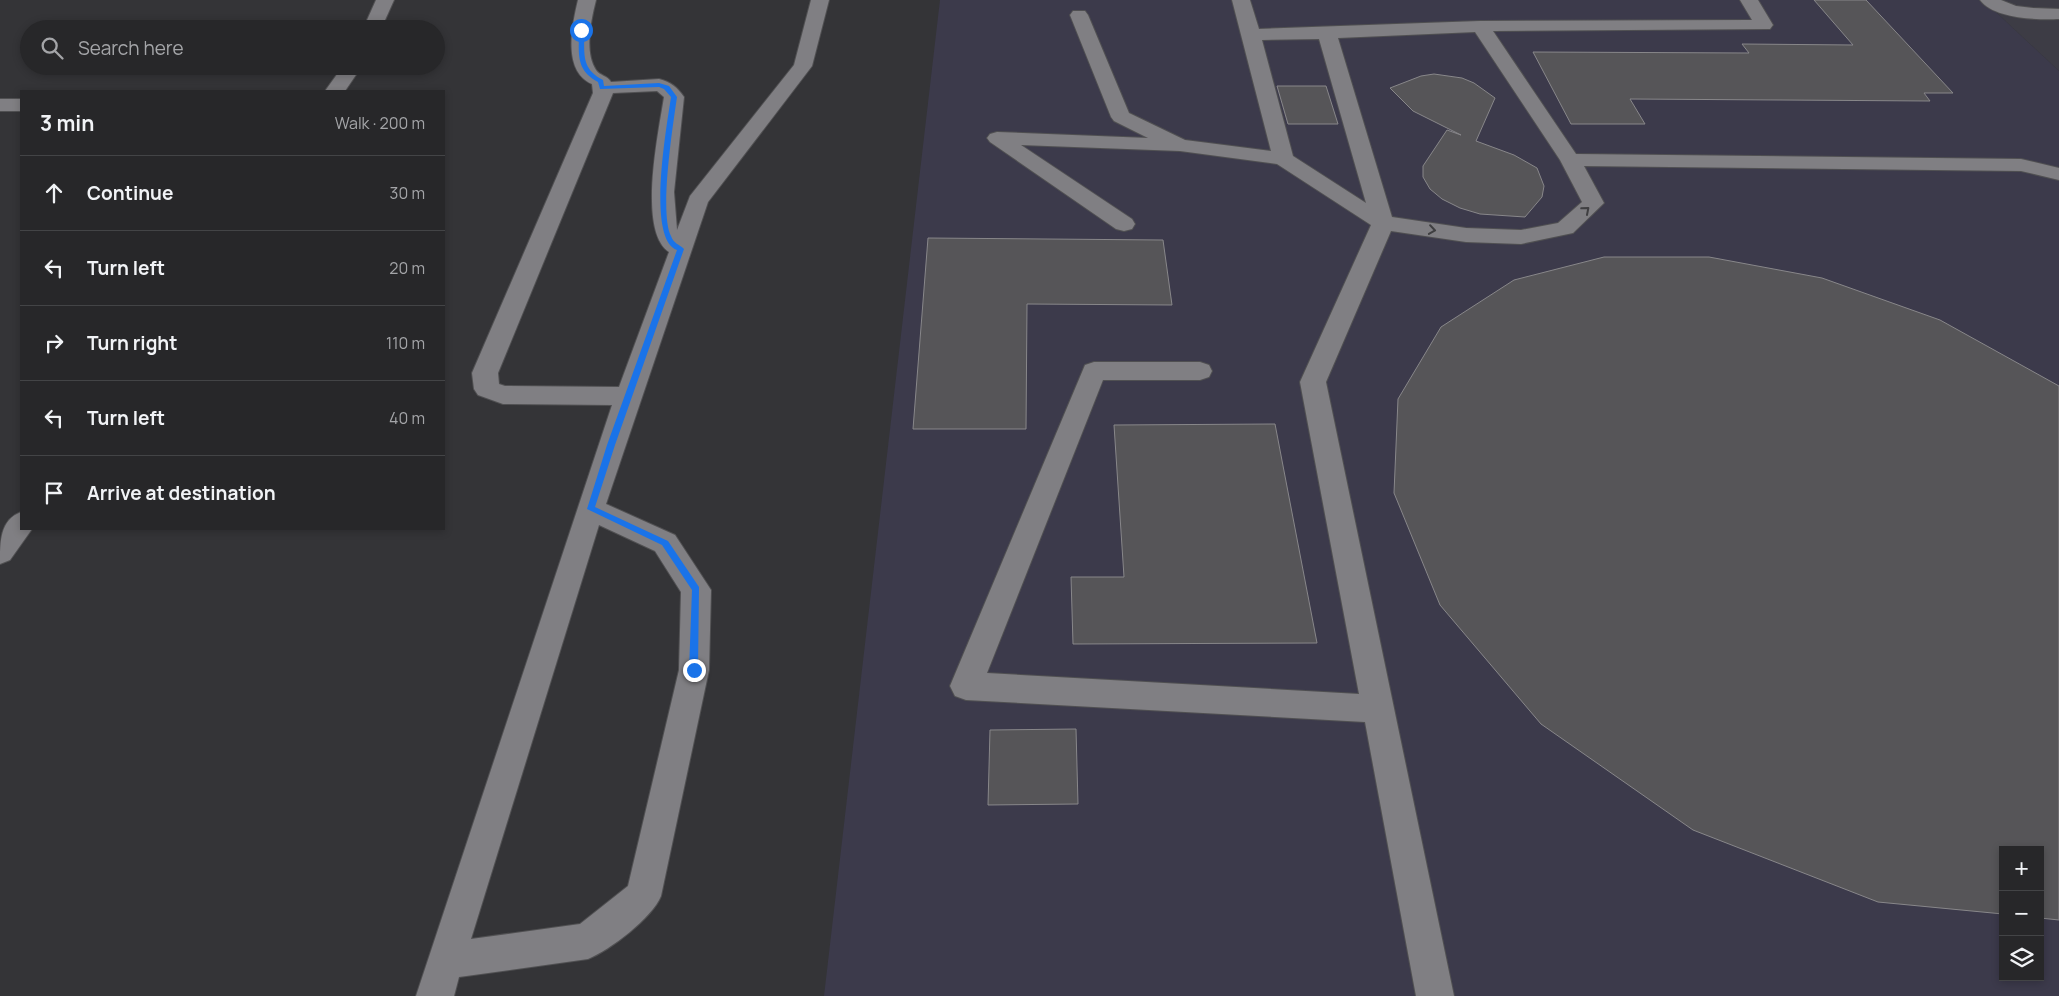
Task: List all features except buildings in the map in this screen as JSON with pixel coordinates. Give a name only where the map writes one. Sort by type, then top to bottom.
[{"type":"street","points":[[376,20],[386,0]]},
{"type":"street","points":[[587,0],[581,30],[582,63],[590,76],[601,81],[603,93],[485,373],[487,389],[503,395],[629,396]]},
{"type":"street","points":[[435,996],[591,509],[698,200],[803,66],[820,0]]},
{"type":"street","points":[[1241,0],[1252,35],[1283,159]]},
{"type":"street","points":[[1252,35],[1480,26],[1764,25],[1749,0]]},
{"type":"street","points":[[1989,0],[1994,4],[2011,10],[2047,15],[2059,14]]},
{"type":"street","points":[[1079,15],[1121,117],[1180,145]]},
{"type":"street","points":[[1124,224],[997,138],[1180,145],[1283,159],[1383,223],[1466,235],[1521,237],[1565,228],[1594,203],[1570,160],[1480,26]]},
{"type":"street","points":[[1327,33],[1383,223],[1313,382],[1435,996]]},
{"type":"street","points":[[336,90],[347,75]]},
{"type":"street","points":[[602,88],[659,85],[666,88],[674,97],[667,141],[663,205],[666,235],[673,246],[681,249]]},
{"type":"street","points":[[0,105],[20,105]]},
{"type":"street","points":[[1570,160],[2021,165],[2059,174]]},
{"type":"street","points":[[1200,371],[1094,371],[966,686],[1378,709]]},
{"type":"street","points":[[446,961],[588,941],[642,896],[694,670],[696,590],[665,543],[591,509]]},
{"type":"street","points":[[0,552],[20,524]]},
{"type":"shaded area","points":[[940,0],[1983,0],[2059,71],[2059,996],[824,996]]},
{"type":"shaded area","points":[[1983,0],[2059,0],[2059,71]]},
{"type":"route","points":[[581,30],[582,63],[590,76],[601,81],[602,88],[659,85],[666,88],[674,97],[667,141],[663,205],[666,235],[673,246],[681,249],[611,445],[591,509],[665,543],[696,590],[694,670]]}]
